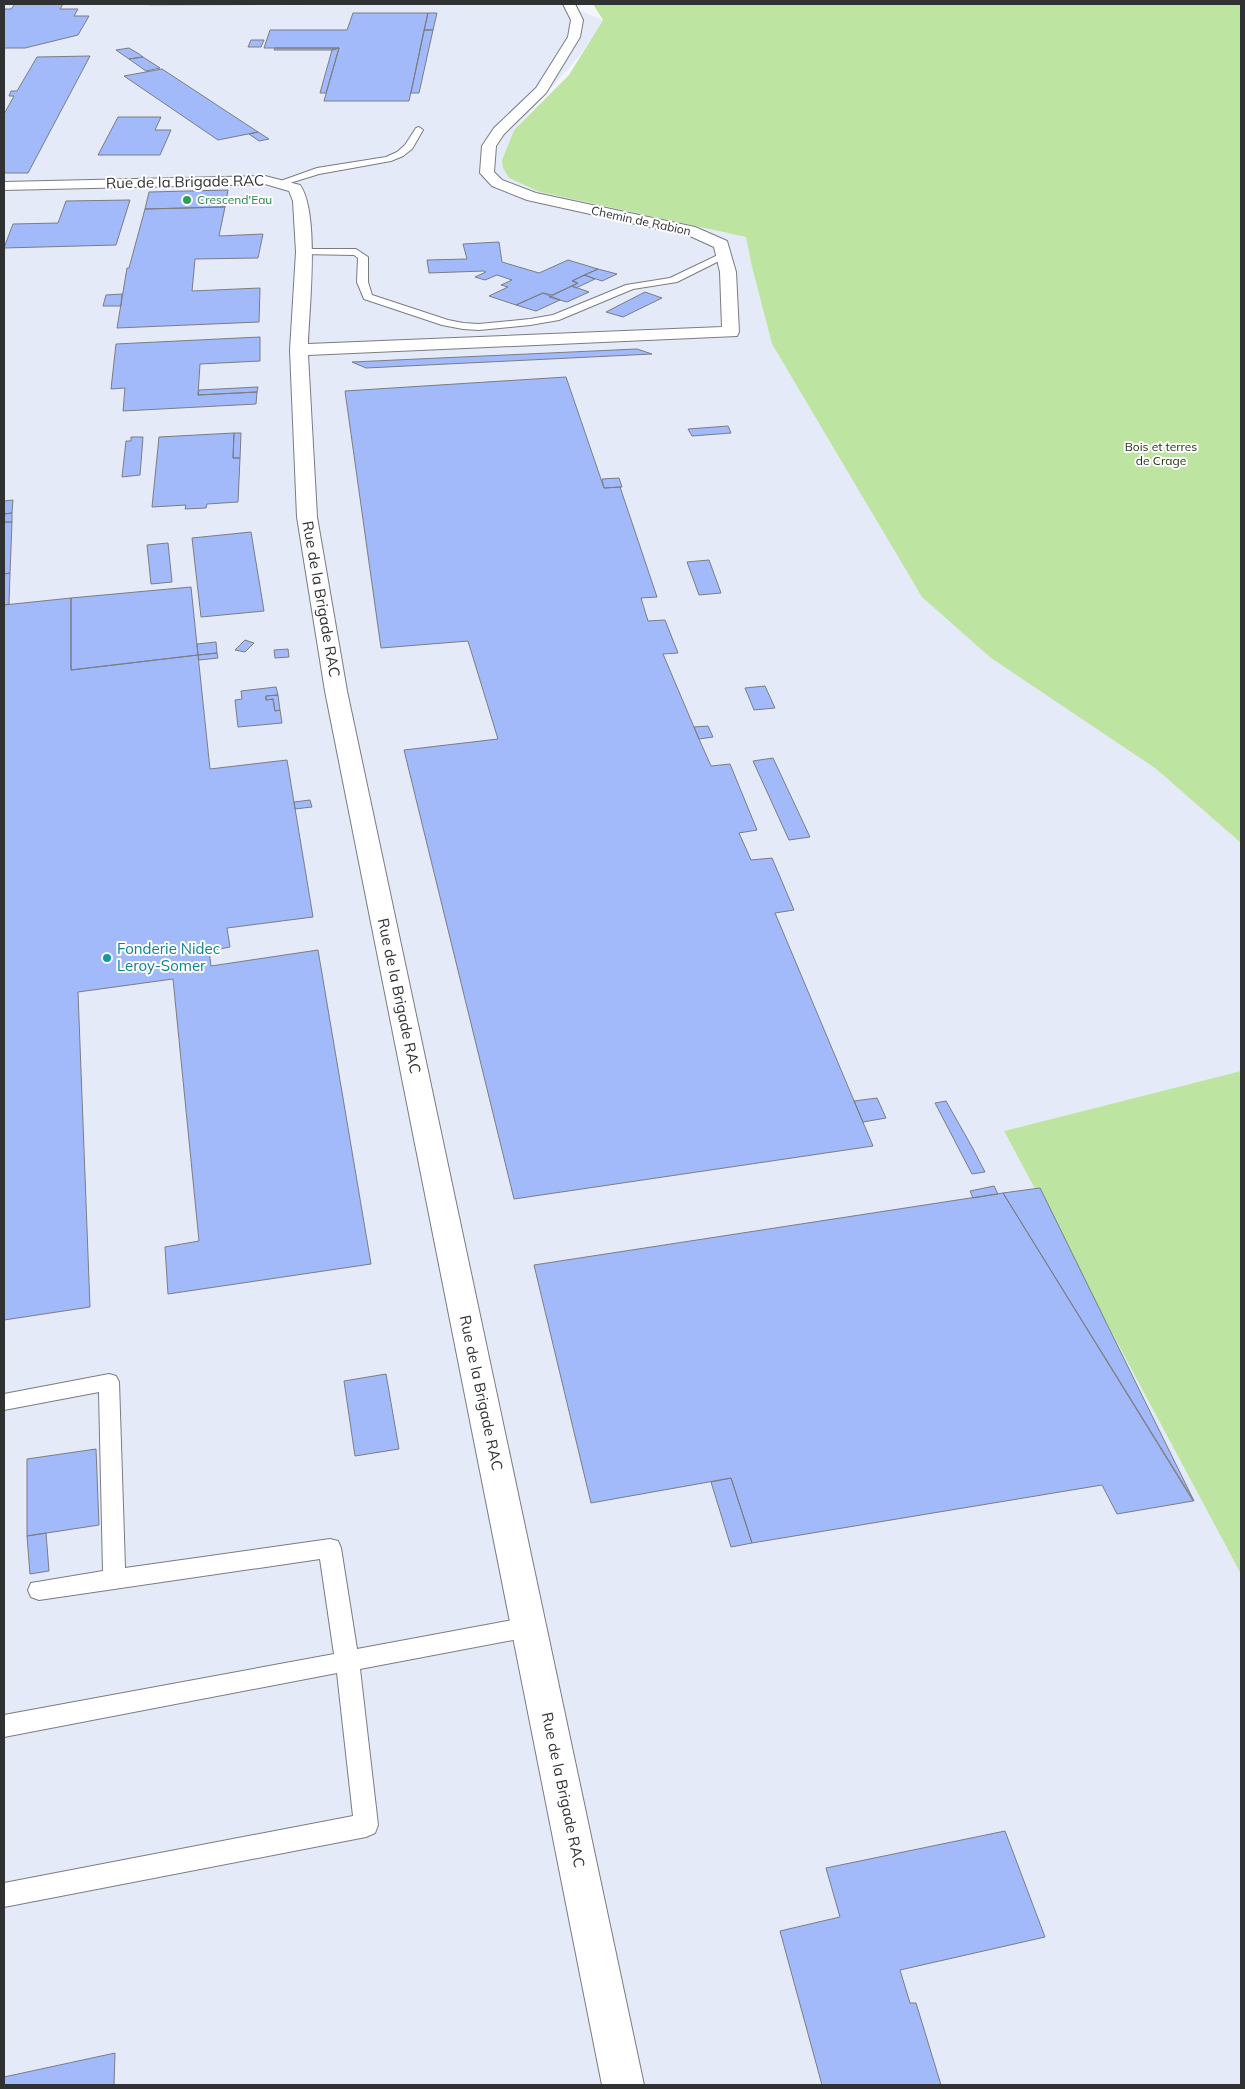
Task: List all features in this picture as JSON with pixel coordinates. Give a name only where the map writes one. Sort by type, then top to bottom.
[{"type":"street","name":"Chemin de Rabion","points":[[569,4],[577,20],[574,37],[541,90],[499,131],[489,146],[487,173],[497,183],[532,198],[695,232],[721,244],[724,256]]},
{"type":"street","name":"Rue de la Brigade RAC","points":[[4,186],[222,179],[265,180],[295,188],[301,201],[304,252],[299,350],[307,517],[335,681],[623,2085]]},
{"type":"street","points":[[299,350],[730,332],[728,272],[724,256]]},
{"type":"lane","points":[[280,183],[317,171],[388,159],[400,154],[409,147],[419,130]]},
{"type":"lane","points":[[304,252],[356,252],[364,257],[361,271],[364,291],[368,297],[446,323],[479,327],[555,318],[630,287],[665,282],[679,277],[724,256]]},
{"type":"lane","points":[[4,1402],[109,1382],[114,1579]]},
{"type":"lane","points":[[4,1895],[366,1825],[347,1662],[330,1548],[39,1590]]},
{"type":"lane","points":[[4,1726],[529,1628]]},
{"type":"shaded area","points":[[4,4],[150,4],[150,6],[563,4],[603,20],[581,54],[514,130],[502,160],[540,192],[746,237],[772,344],[851,477],[1155,768],[1241,843],[1241,1071],[1004,1131],[1241,1574],[1241,2085],[4,2085]]},
{"type":"green space","points":[[150,4],[416,4],[149,6]]},
{"type":"green space","name":"Bois et terres de Crage","points":[[593,4],[1241,4],[1241,843],[1155,768],[991,658],[922,597],[772,344],[746,237],[540,192],[509,178],[503,168],[502,160],[514,130],[569,75],[603,20]]},
{"type":"green space","points":[[1241,1071],[1241,1574],[1004,1131]]},
{"type":"building","points":[[15,4],[63,4],[60,9],[78,9],[74,16],[89,16],[78,35],[25,48],[4,48],[4,11],[5,9],[11,9]]},
{"type":"building","points":[[353,13],[428,13],[409,101],[324,101],[339,48],[264,48],[270,30],[347,30]]},
{"type":"building","points":[[428,13],[437,13],[433,30],[424,30]]},
{"type":"building","points":[[424,30],[433,30],[419,93],[411,93]]},
{"type":"building","points":[[251,40],[264,40],[261,47],[248,47]]},
{"type":"building","points":[[129,48],[143,57],[129,59],[116,50]]},
{"type":"building","points":[[275,48],[339,48],[332,50],[274,50]]},
{"type":"building","points":[[339,48],[326,93],[320,93],[332,50]]},
{"type":"building","points":[[90,56],[28,173],[4,173],[4,114],[14,96],[9,96],[11,91],[17,91],[37,57]]},
{"type":"building","points":[[143,57],[160,68],[146,71],[129,59]]},
{"type":"building","points":[[162,69],[258,132],[218,140],[124,76]]},
{"type":"building","points":[[118,117],[161,117],[155,130],[171,130],[160,155],[98,155]]},
{"type":"building","points":[[258,132],[269,139],[259,141],[249,134]]},
{"type":"building","name":"Crescend'Eau","points":[[228,190],[225,207],[145,209],[149,192]]},
{"type":"building","points":[[130,200],[116,245],[4,248],[13,224],[58,223],[66,201]]},
{"type":"building","points":[[225,207],[219,236],[263,234],[258,258],[195,259],[192,291],[260,288],[259,322],[117,328],[127,268],[129,268],[145,209]]},
{"type":"building","points":[[499,242],[502,262],[539,273],[568,260],[598,269],[572,281],[578,283],[552,295],[543,293],[516,305],[489,296],[508,287],[501,285],[512,280],[497,275],[485,280],[475,277],[486,272],[484,271],[429,273],[427,260],[467,259],[463,244]]},
{"type":"building","points":[[598,269],[617,274],[602,281],[584,275]]},
{"type":"building","points":[[584,275],[595,279],[576,288],[572,286],[578,283],[572,281]]},
{"type":"building","points":[[572,286],[589,292],[567,302],[549,297]]},
{"type":"building","points":[[645,292],[662,298],[623,317],[606,312]]},
{"type":"building","points":[[543,293],[560,300],[536,311],[516,305]]},
{"type":"building","points":[[122,294],[121,306],[103,306],[106,295]]},
{"type":"building","points":[[260,337],[260,361],[200,364],[198,395],[257,392],[256,404],[123,411],[125,388],[111,389],[116,344]]},
{"type":"building","points":[[637,349],[652,354],[366,368],[352,362]]},
{"type":"building","points":[[566,377],[604,488],[620,487],[657,597],[641,598],[648,621],[665,620],[678,653],[663,654],[711,766],[730,764],[757,830],[739,833],[751,860],[772,858],[794,910],[775,913],[873,1146],[514,1199],[404,750],[498,739],[468,641],[381,648],[345,391]]},
{"type":"building","points":[[258,387],[257,392],[198,395],[199,390]]},
{"type":"building","points":[[728,426],[731,433],[692,436],[688,429]]},
{"type":"building","points":[[234,433],[233,458],[240,458],[238,502],[207,504],[206,508],[185,509],[186,505],[152,507],[159,437]]},
{"type":"building","points":[[234,433],[241,433],[240,458],[233,458]]},
{"type":"building","points":[[131,437],[143,437],[140,475],[122,477],[126,441],[131,441]]},
{"type":"building","points":[[619,478],[622,487],[604,488],[602,479]]},
{"type":"building","points":[[13,500],[12,513],[4,514],[4,501]]},
{"type":"building","points":[[12,513],[12,522],[4,522],[4,514]]},
{"type":"building","points":[[4,522],[12,522],[10,573],[4,574]]},
{"type":"building","points":[[251,532],[264,611],[201,617],[192,538]]},
{"type":"building","points":[[168,543],[172,582],[151,584],[147,545]]},
{"type":"building","points":[[709,560],[721,593],[699,595],[687,562]]},
{"type":"building","points":[[10,573],[9,604],[4,605],[4,574]]},
{"type":"building","points":[[191,587],[198,655],[71,670],[71,598]]},
{"type":"building","name":"Fonderie Nidec Leroy-Somer","points":[[71,598],[71,670],[198,655],[210,769],[287,760],[313,917],[227,928],[230,947],[209,951],[211,966],[318,950],[371,1264],[168,1294],[165,1247],[199,1241],[173,979],[78,992],[90,1307],[4,1320],[4,605]]},
{"type":"building","points":[[245,640],[254,643],[245,652],[235,650]]},
{"type":"building","points":[[216,642],[217,653],[198,655],[197,644]]},
{"type":"building","points":[[288,649],[289,657],[275,658],[274,650]]},
{"type":"building","points":[[217,653],[218,658],[199,660],[198,655]]},
{"type":"building","points":[[765,686],[775,708],[754,710],[745,688]]},
{"type":"building","points":[[276,687],[278,695],[266,696],[266,700],[273,699],[275,711],[280,710],[282,723],[238,727],[235,700],[242,699],[241,691]]},
{"type":"building","points":[[278,695],[280,710],[275,711],[273,699],[266,700],[266,696]]},
{"type":"building","points":[[708,726],[713,737],[699,739],[694,727]]},
{"type":"building","points":[[773,758],[810,837],[789,840],[753,761]]},
{"type":"building","points":[[310,800],[312,807],[295,809],[294,802]]},
{"type":"building","points":[[877,1098],[886,1118],[863,1122],[854,1101]]},
{"type":"building","points":[[946,1101],[985,1172],[972,1174],[935,1103]]},
{"type":"building","points":[[994,1186],[998,1194],[973,1198],[970,1191]]},
{"type":"building","points":[[1040,1188],[1194,1501],[1003,1193]]},
{"type":"building","points":[[1003,1193],[1193,1501],[1117,1514],[1102,1485],[752,1543],[731,1478],[591,1503],[534,1265]]},
{"type":"building","points":[[386,1374],[399,1449],[355,1456],[344,1381]]},
{"type":"building","points":[[96,1449],[99,1525],[27,1536],[27,1459]]},
{"type":"building","points":[[731,1478],[752,1543],[731,1547],[711,1482]]},
{"type":"building","points":[[46,1533],[49,1571],[30,1574],[27,1536]]},
{"type":"building","points":[[1005,1831],[1045,1937],[900,1970],[910,2003],[916,2003],[941,2085],[822,2085],[780,1931],[840,1917],[826,1868]]},
{"type":"building","points":[[115,2053],[114,2085],[4,2085],[4,2077]]},
{"type":"place","name":"Crescend'Eau","points":[[187,200]]},
{"type":"place","name":"Fonderie Nidec Leroy-Somer","points":[[107,958]]}]
